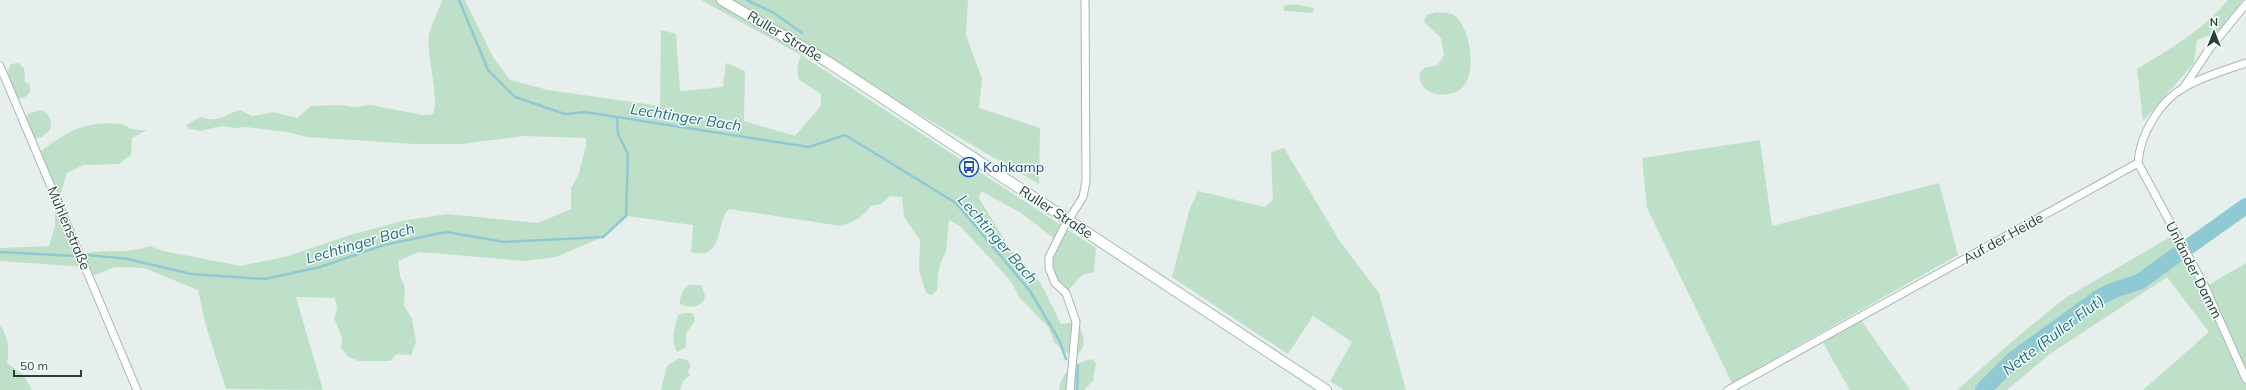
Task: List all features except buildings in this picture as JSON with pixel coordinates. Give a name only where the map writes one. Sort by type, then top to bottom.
[{"type":"main road","name":"Ruller Straße","points":[[722,0],[822,58],[969,156],[1069,219],[1326,390]]},
{"type":"street","points":[[1070,390],[1076,322],[1066,293],[1055,283],[1049,268],[1049,257],[1069,219],[1083,197],[1086,181],[1085,0]]},
{"type":"street","points":[[2138,163],[2142,139],[2154,116],[2184,87],[2210,48],[2246,4]]},
{"type":"street","points":[[2184,87],[2246,63]]},
{"type":"street","name":"Mühlenstraße","points":[[0,66],[137,390]]},
{"type":"street","name":"Unländer Damm","points":[[2138,163],[2205,287],[2246,379]]},
{"type":"street","name":"Auf der Heide","points":[[1728,390],[2138,163]]},
{"type":"green space","points":[[442,0],[465,0],[493,57],[510,80],[548,90],[660,106],[661,30],[676,34],[680,91],[723,87],[726,63],[745,71],[744,121],[795,136],[821,106],[821,94],[799,80],[797,68],[801,55],[1096,248],[1094,272],[1082,275],[1066,293],[1049,268],[1056,240],[1021,213],[981,191],[979,198],[1009,247],[1040,282],[1061,324],[1076,322],[1079,326],[1084,339],[1082,348],[1076,356],[1065,352],[1054,342],[1049,328],[1019,297],[1012,283],[960,226],[949,220],[946,251],[940,265],[937,290],[932,295],[926,293],[919,270],[920,240],[904,217],[902,197],[890,196],[881,204],[871,206],[858,219],[841,226],[729,209],[722,222],[718,239],[714,246],[709,251],[702,254],[691,252],[693,225],[626,216],[603,237],[556,257],[524,261],[419,252],[398,261],[400,276],[405,288],[404,306],[412,318],[416,342],[411,355],[397,354],[390,361],[359,361],[347,356],[341,347],[342,338],[334,318],[337,309],[335,298],[296,297],[323,390],[226,389],[206,326],[198,290],[144,268],[115,267],[90,277],[85,267],[0,261],[0,248],[49,246],[55,226],[55,213],[58,201],[80,254],[98,251],[124,251],[141,249],[150,246],[163,251],[241,266],[288,256],[350,235],[402,221],[447,214],[538,223],[571,209],[571,188],[578,176],[586,146],[586,138],[524,136],[461,144],[415,144],[307,137],[287,132],[246,127],[236,128],[221,126],[200,131],[189,129],[186,125],[200,117],[206,119],[217,119],[240,110],[252,116],[274,112],[297,118],[311,106],[340,105],[352,107],[371,105],[423,115],[433,114],[435,98],[429,53],[430,31]]},
{"type":"green space","points":[[701,0],[968,0],[966,35],[982,79],[979,108],[1040,128],[1039,184],[804,47],[801,55]]},
{"type":"green space","points":[[2228,0],[2243,0],[2218,32],[2197,40],[2194,63],[2143,121],[2137,69],[2197,30]]},
{"type":"green space","points":[[1293,4],[1315,8],[1312,13],[1284,11],[1283,6]]},
{"type":"green space","points":[[1436,12],[1454,15],[1460,21],[1468,39],[1471,62],[1470,72],[1467,81],[1462,88],[1453,93],[1436,94],[1427,90],[1421,83],[1419,74],[1424,68],[1438,65],[1444,55],[1441,38],[1424,22],[1426,15]]},
{"type":"green space","points":[[18,63],[24,68],[25,82],[30,85],[30,92],[25,97],[15,100],[5,78],[11,64]]},
{"type":"green space","points":[[40,110],[46,112],[51,120],[50,130],[42,137],[31,139],[23,121],[28,114]]},
{"type":"green space","points":[[107,123],[120,124],[137,130],[147,130],[132,138],[131,155],[119,164],[83,165],[67,173],[58,201],[38,154],[66,134],[86,126]]},
{"type":"green space","points":[[1760,140],[1772,226],[1939,183],[1958,255],[1732,383],[1647,208],[1642,158]]},
{"type":"green space","points":[[1284,148],[1339,240],[1379,293],[1406,390],[1344,390],[1330,381],[1352,342],[1313,316],[1288,354],[1172,277],[1190,208],[1198,191],[1265,207],[1273,200],[1271,152]]},
{"type":"green space","points":[[2174,235],[2205,287],[2246,263],[2246,390],[2143,390],[2209,332],[2167,277],[2050,354],[2007,390],[1957,390],[2015,339],[2065,298]]},
{"type":"green space","points":[[689,285],[701,285],[705,295],[704,301],[696,306],[690,307],[680,304],[682,293]]},
{"type":"green space","points":[[693,313],[695,321],[686,333],[686,347],[677,352],[673,338],[678,315]]},
{"type":"green space","points":[[1861,320],[1910,390],[1850,390],[1822,341]]},
{"type":"green space","points":[[0,325],[8,343],[7,363],[24,376],[32,390],[0,390]]},
{"type":"green space","points":[[679,358],[687,360],[691,366],[688,371],[690,375],[683,381],[680,390],[661,390],[667,366]]},
{"type":"green space","points":[[1092,359],[1096,363],[1093,381],[1084,390],[1059,390],[1062,378],[1070,369],[1080,363]]},
{"type":"waterway","name":"Lechtinger Bach","points":[[459,0],[488,70],[515,97],[565,114],[585,112],[809,147],[845,135],[956,203],[1030,291],[1059,340],[1066,359]]},
{"type":"waterway","points":[[747,0],[774,13],[802,33]]},
{"type":"waterway","name":"Lechtinger Bach","points":[[87,255],[128,259],[191,274],[265,279],[320,267],[384,245],[446,232],[505,242],[603,237],[626,216],[628,154],[618,134],[617,118]]},
{"type":"waterway","name":"Nette (Ruller Flut)","points":[[1983,390],[2014,359],[2098,298],[2114,290],[2139,282],[2246,206]]},
{"type":"waterway","name":"Lechtinger Bach","points":[[0,252],[75,256]]},
{"type":"waterway","name":"Lechtinger Bach","points":[[1077,390],[1078,365]]},
{"type":"place","name":"Kohkamp","points":[[969,167]]}]
